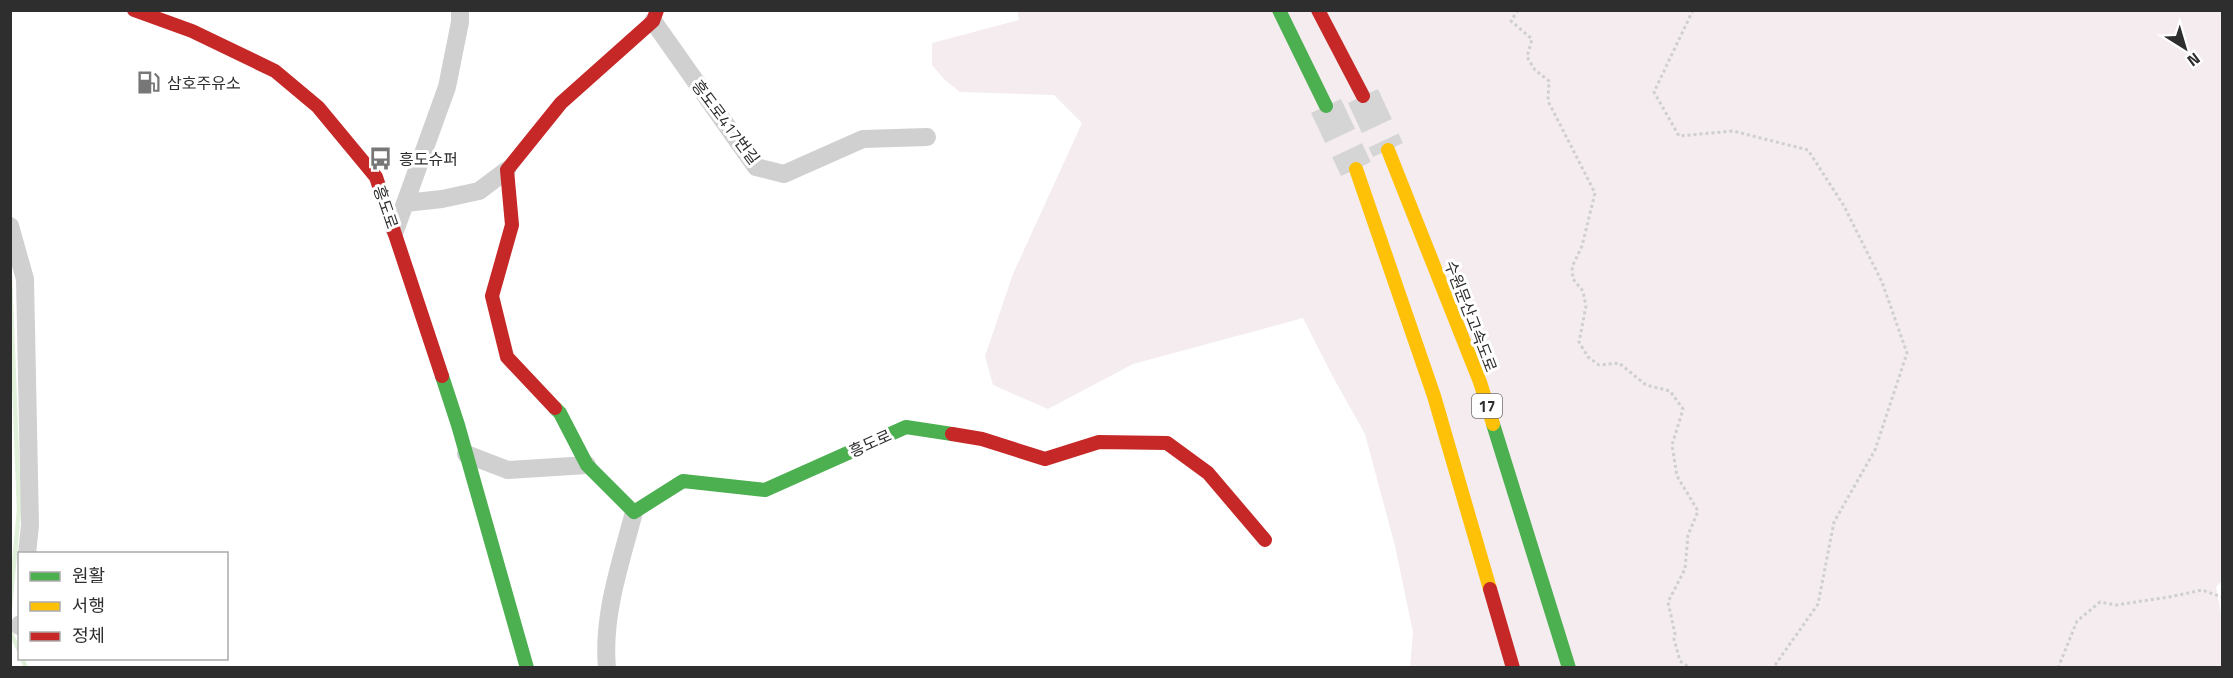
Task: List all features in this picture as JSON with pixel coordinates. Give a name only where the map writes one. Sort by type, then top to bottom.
[{"type":"main road","name":"흥도로","points":[[134,10],[192,31],[275,71],[318,107],[376,177],[466,454],[527,668]]},
{"type":"main road","points":[[1279,10],[1326,106]]},
{"type":"main road","points":[[1318,10],[1363,96]]},
{"type":"main road","name":"흥도로417번길","points":[[507,170],[561,103],[655,16]]},
{"type":"main road","name":"수원문산고속도로","points":[[1388,150],[1480,382],[1569,668]]},
{"type":"main road","points":[[1356,169],[1434,396],[1513,668]]},
{"type":"main road","points":[[507,170],[512,225],[492,296],[507,357],[560,413],[587,465],[634,512]]},
{"type":"main road","name":"흥도로","points":[[634,512],[683,481],[765,490],[906,427],[982,439],[1045,459],[1100,442],[1167,443],[1208,473],[1265,540]]},
{"type":"street","points":[[395,231],[447,87],[460,22],[460,10]]},
{"type":"street","name":"흥도로417번길","points":[[655,16],[756,167],[784,174],[863,138],[927,137]]},
{"type":"street","name":"흥도로417번길","points":[[405,203],[442,199],[478,191],[507,170]]},
{"type":"street","points":[[10,226],[25,279],[30,525],[27,552]]},
{"type":"street","points":[[466,454],[508,470],[587,465]]},
{"type":"street","points":[[607,668],[611,599],[634,512]]},
{"type":"path","points":[[1518,10],[1511,21],[1532,39],[1527,57],[1534,70],[1549,81],[1548,101],[1595,194],[1582,246],[1572,267],[1573,279],[1582,291],[1586,306],[1580,342],[1588,357],[1599,365],[1619,363],[1646,385],[1670,391],[1683,409],[1672,445],[1677,476],[1698,511],[1688,535],[1685,569],[1668,602],[1680,661],[1690,668]]},
{"type":"path","points":[[1694,10],[1654,92],[1679,136],[1733,130],[1808,150],[1844,206],[1882,282],[1907,353],[1875,450],[1834,522],[1818,604],[1773,668]]},
{"type":"path","points":[[2058,668],[2077,621],[2100,602],[2116,605],[2202,590],[2223,597]]},
{"type":"shaded area","points":[[1017,10],[2222,11],[2222,581],[2216,587],[2222,618],[2222,667],[1410,667],[1413,632],[1395,546],[1365,434],[1303,318],[1133,364],[1048,409],[993,385],[985,356],[1013,274],[1082,123],[1054,95],[960,92],[932,65],[932,43],[1019,20]]},
{"type":"waterway","points":[[10,275],[19,510],[10,607]]},
{"type":"waterway","points":[[10,632],[18,648]]},
{"type":"waterway","points":[[23,660],[26,668]]},
{"type":"tunnel","points":[[1363,96],[1388,150]]},
{"type":"tunnel","points":[[1326,106],[1356,169]]},
{"type":"traffic: fast","points":[[1279,10],[1326,106]]},
{"type":"traffic: fast","points":[[442,376],[527,668]]},
{"type":"traffic: fast","points":[[555,408],[560,413],[587,465],[634,512],[683,481],[765,490],[906,427],[952,434]]},
{"type":"traffic: fast","points":[[1493,424],[1569,668]]},
{"type":"traffic: slow","points":[[1388,150],[1480,382],[1493,424]]},
{"type":"traffic: slow","points":[[1356,169],[1434,396],[1490,589]]},
{"type":"traffic: jam","points":[[134,10],[192,31],[275,71],[318,107],[376,177],[442,376]]},
{"type":"traffic: jam","points":[[555,408],[507,357],[492,296],[512,225],[507,170],[561,103],[653,21],[657,10]]},
{"type":"traffic: jam","points":[[1318,10],[1363,96]]},
{"type":"traffic: jam","points":[[952,434],[982,439],[1045,459],[1099,442],[1167,443],[1208,473],[1265,540]]},
{"type":"traffic: jam","points":[[1490,589],[1513,668]]},
{"type":"place","name":"삼호주유소","points":[[149,83]]},
{"type":"place","name":"흥도슈퍼","points":[[381,159]]}]
